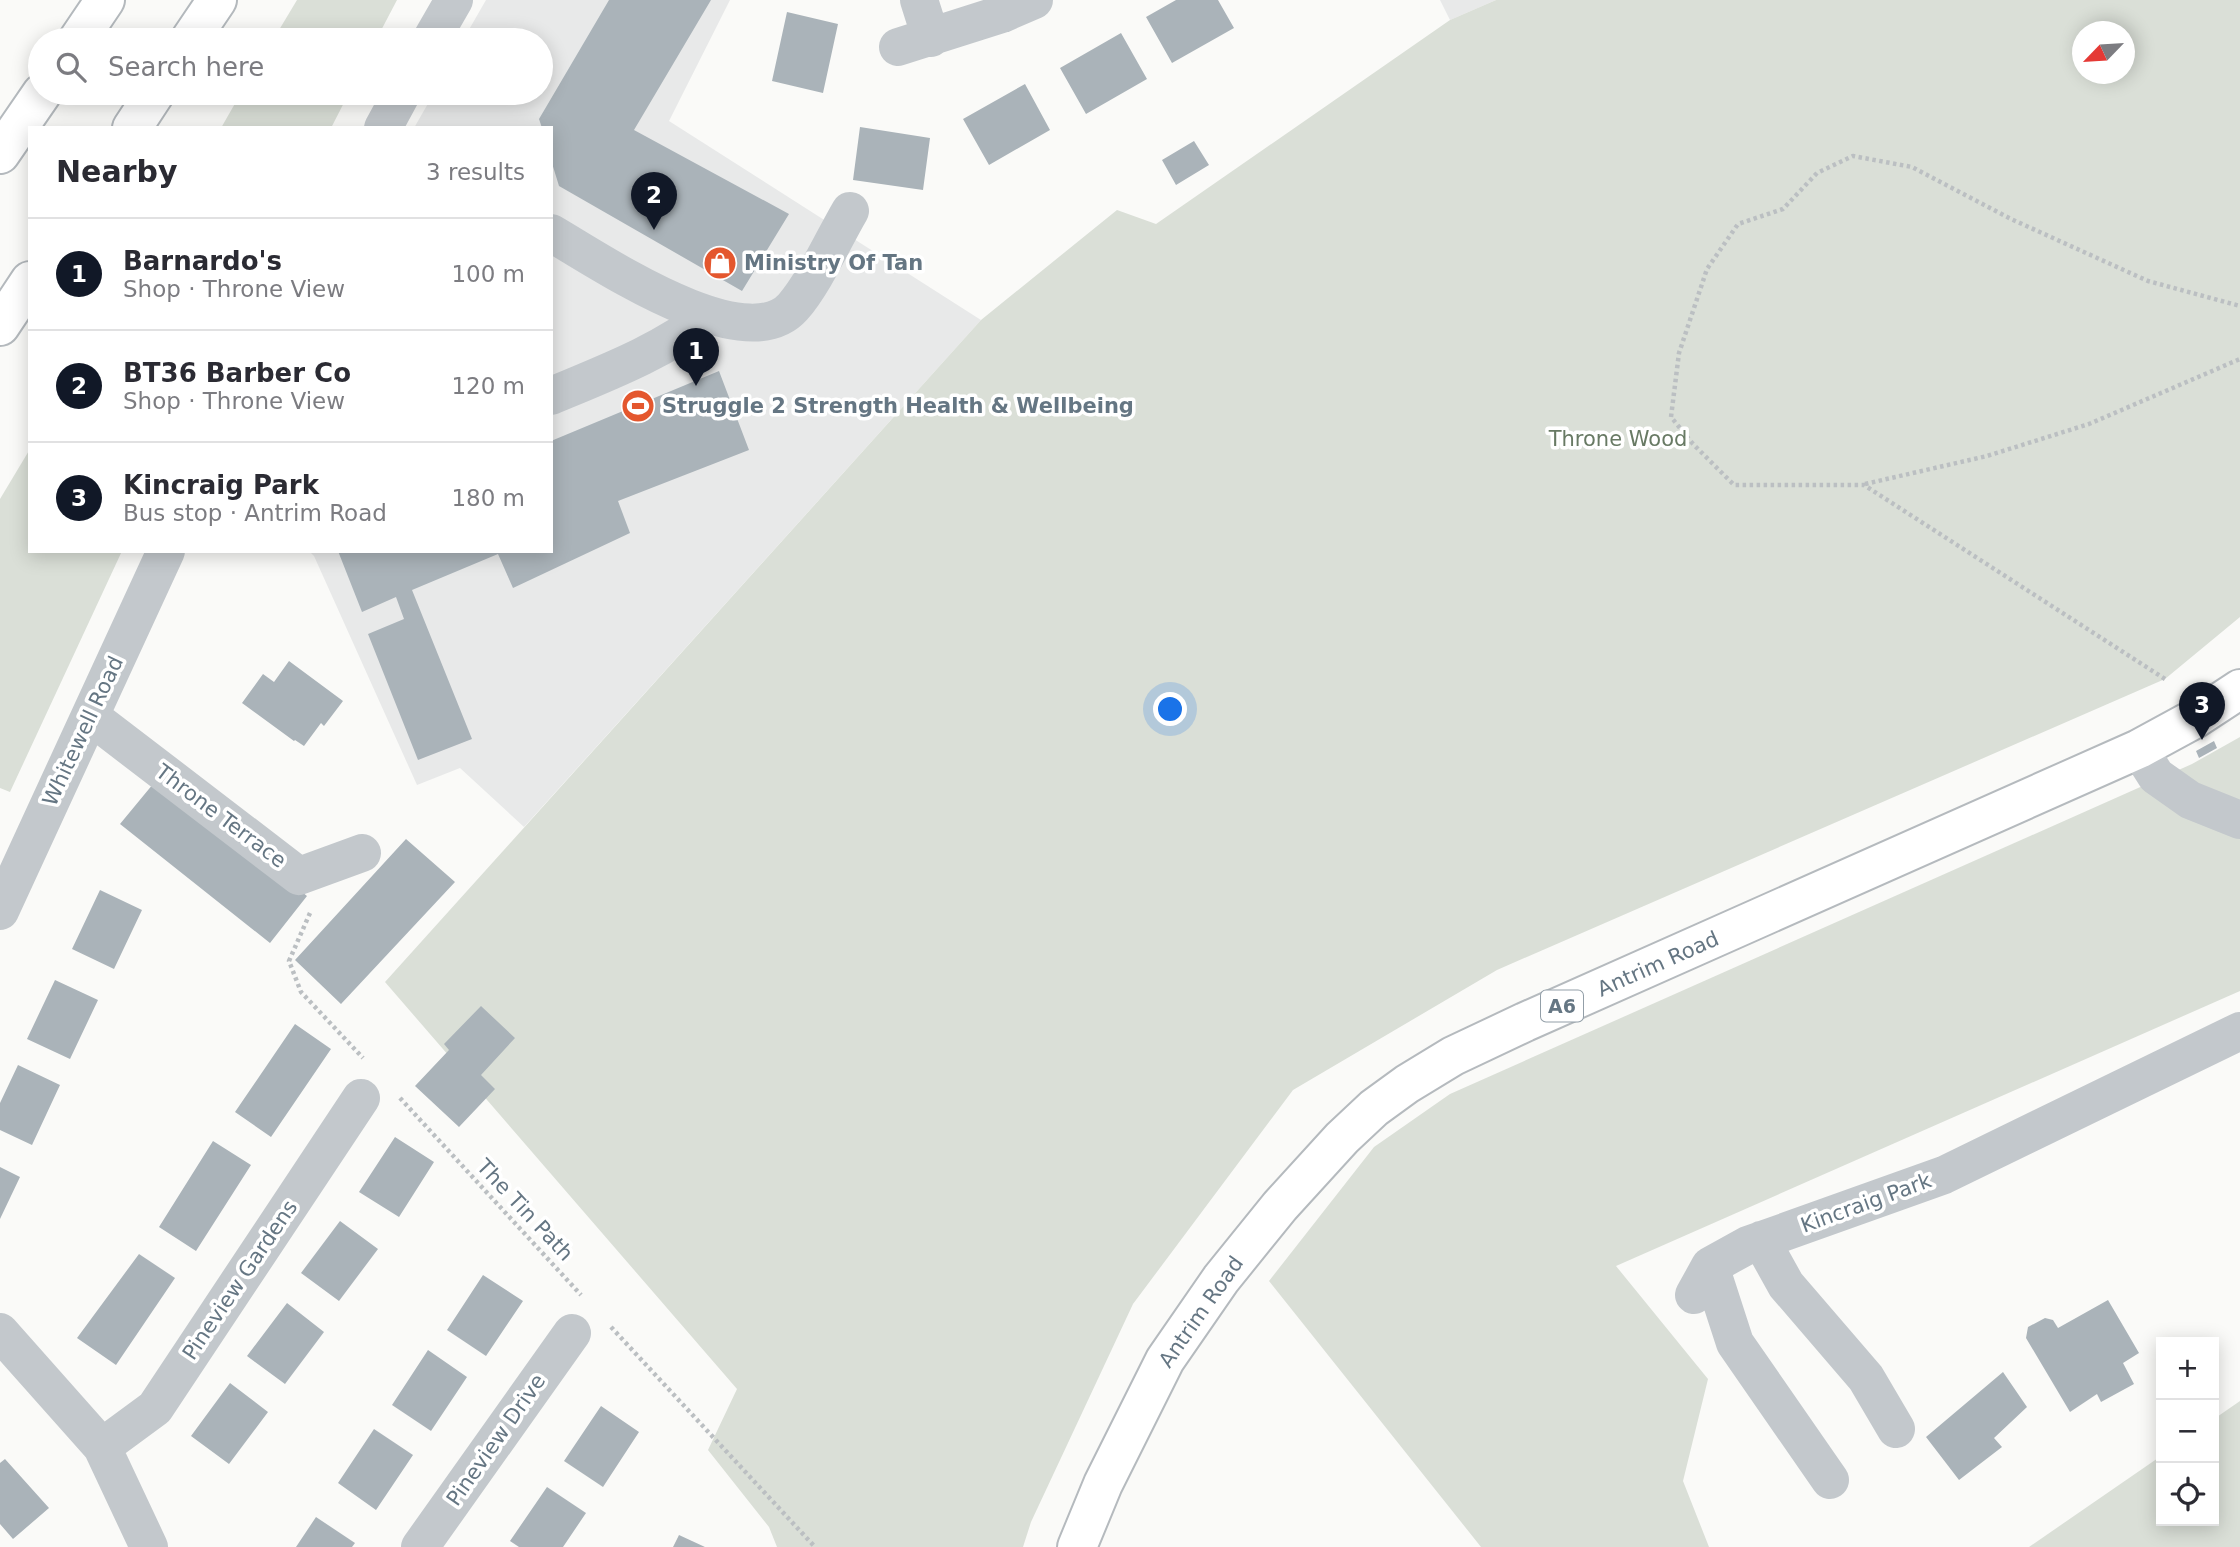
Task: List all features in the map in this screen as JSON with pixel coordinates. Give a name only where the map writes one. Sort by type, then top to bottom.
[{"type":"main road","points":[[86,28],[105,0]]},
{"type":"main road","points":[[198,28],[217,0]]},
{"type":"main road","points":[[0,154],[34,105]]},
{"type":"main road","points":[[133,126],[147,105]]},
{"type":"main road","points":[[0,326],[28,285]]},
{"type":"main road","name":"Antrim Road","points":[[1077,1547],[1102,1484],[1165,1360],[1220,1279],[1280,1206],[1342,1138],[1374,1108],[1453,1056],[2139,749],[2196,718],[2240,689]]},
{"type":"street","points":[[439,28],[454,0]]},
{"type":"street","points":[[919,0],[915,43],[1002,14],[1034,0]]},
{"type":"street","points":[[384,126],[395,105]]},
{"type":"street","points":[[553,234],[655,294],[709,315],[743,322],[774,320],[792,308],[850,211]]},
{"type":"street","points":[[553,395],[640,359],[709,315]]},
{"type":"street","name":"Whitewell Road","points":[[0,911],[165,553]]},
{"type":"street","name":"Throne Terrace","points":[[90,716],[299,876],[362,853]]},
{"type":"street","points":[[2139,749],[2156,776],[2190,800],[2240,820]]},
{"type":"street","name":"Kincraig Park","points":[[1830,1480],[1735,1343],[1702,1280],[1761,1240],[1944,1175],[2240,1031]]},
{"type":"street","name":"Pineview Gardens","points":[[102,1447],[155,1408],[374,1084]]},
{"type":"street","points":[[1761,1240],[1786,1285],[1866,1378],[1896,1429]]},
{"type":"street","points":[[0,1332],[102,1447],[149,1547]]},
{"type":"street","name":"Pineview Drive","points":[[420,1547],[572,1334]]},
{"type":"path","points":[[2240,306],[2148,281],[2011,219],[1912,167],[1853,156],[1817,173],[1783,209],[1738,224],[1707,270],[1679,353],[1671,417],[1693,444],[1734,485],[1864,485],[1987,456],[2089,424],[2240,359]]},
{"type":"path","points":[[1864,485],[2165,679]]},
{"type":"path","name":"The Tin Path","points":[[299,876],[318,894],[289,961],[301,992],[374,1084],[582,1295]]},
{"type":"path","points":[[610,1325],[815,1547]]},
{"type":"shaded area","points":[[486,0],[730,0],[669,121],[981,320],[524,827],[460,768],[417,785],[311,553],[553,553],[553,126],[415,126],[427,105],[553,105],[553,28],[470,28]]},
{"type":"shaded area","points":[[1440,0],[1496,0],[1450,20]]},
{"type":"green space","points":[[297,0],[397,0],[382,28],[280,28]]},
{"type":"green space","name":"Throne Wood","points":[[1496,0],[2240,0],[2240,617],[2165,679],[1497,970],[1293,1090],[1133,1304],[1031,1522],[1023,1547],[777,1547],[769,1527],[708,1450],[737,1389],[385,982],[981,320],[1117,210],[1156,224],[1450,20]]},
{"type":"green space","points":[[234,105],[343,105],[332,126],[222,126]]},
{"type":"green space","points":[[28,452],[28,553],[121,553],[10,792],[0,788],[0,499]]},
{"type":"green space","points":[[2240,737],[2240,991],[1616,1266],[1708,1379],[1683,1481],[1709,1547],[1481,1547],[1269,1281],[1374,1147],[1450,1094],[2192,764]]},
{"type":"green space","points":[[2240,1401],[2240,1547],[2029,1547],[2156,1459],[2156,1526],[2219,1526],[2219,1416]]},
{"type":"building","points":[[609,0],[711,0],[634,130],[789,214],[742,291],[559,186],[553,166],[553,126],[541,126],[539,119],[547,105],[553,105],[553,95]]},
{"type":"building","points":[[1176,0],[1218,0],[1234,28],[1172,63],[1146,17]]},
{"type":"building","points":[[787,12],[838,24],[823,93],[772,81]]},
{"type":"building","points":[[1121,33],[1147,79],[1086,114],[1060,68]]},
{"type":"building","points":[[1025,84],[1050,130],[989,165],[963,119]]},
{"type":"building","points":[[860,127],[930,138],[923,190],[853,180]]},
{"type":"building","points":[[1194,141],[1209,165],[1176,185],[1162,160]]},
{"type":"building","points":[[719,371],[749,450],[618,501],[630,533],[513,588],[498,554],[412,590],[472,739],[418,760],[368,634],[404,619],[396,597],[362,612],[339,553],[553,553],[553,440]]},
{"type":"building","points":[[289,661],[343,701],[324,726],[321,723],[304,746],[242,703],[263,674],[274,682]]},
{"type":"building","points":[[2214,741],[2217,748],[2199,758],[2196,751]]},
{"type":"building","points":[[158,778],[307,896],[270,943],[120,824]]},
{"type":"building","points":[[406,839],[455,882],[341,1004],[295,960]]},
{"type":"building","points":[[100,890],[142,910],[114,969],[72,949]]},
{"type":"building","points":[[55,980],[98,1000],[70,1059],[27,1039]]},
{"type":"building","points":[[481,1006],[515,1038],[481,1075],[495,1089],[459,1127],[415,1086],[449,1050],[444,1044]]},
{"type":"building","points":[[295,1024],[331,1049],[271,1137],[235,1112]]},
{"type":"building","points":[[18,1065],[60,1085],[32,1145],[0,1130],[0,1103]]},
{"type":"building","points":[[395,1137],[434,1162],[399,1217],[359,1192]]},
{"type":"building","points":[[213,1141],[251,1165],[196,1251],[159,1227]]},
{"type":"building","points":[[0,1167],[20,1177],[0,1219]]},
{"type":"building","points":[[340,1221],[378,1249],[339,1301],[301,1273]]},
{"type":"building","points":[[139,1254],[175,1278],[116,1365],[77,1338]]},
{"type":"building","points":[[483,1275],[523,1301],[486,1356],[447,1330]]},
{"type":"building","points":[[2108,1300],[2139,1353],[2123,1363],[2134,1384],[2101,1402],[2097,1394],[2070,1412],[2026,1338],[2028,1327],[2045,1318],[2053,1320],[2058,1328]]},
{"type":"building","points":[[287,1303],[324,1332],[285,1384],[247,1356]]},
{"type":"building","points":[[428,1350],[467,1377],[431,1431],[392,1405]]},
{"type":"building","points":[[2003,1372],[2027,1407],[1994,1438],[2002,1447],[1959,1480],[1926,1437]]},
{"type":"building","points":[[230,1383],[268,1412],[229,1464],[191,1436]]},
{"type":"building","points":[[601,1406],[639,1432],[603,1487],[564,1461]]},
{"type":"building","points":[[374,1429],[413,1455],[376,1510],[338,1483]]},
{"type":"building","points":[[5,1459],[49,1508],[13,1539],[0,1524],[0,1463]]},
{"type":"building","points":[[547,1487],[586,1513],[563,1547],[519,1547],[510,1541]]},
{"type":"building","points":[[316,1517],[355,1543],[352,1547],[296,1547]]},
{"type":"building","points":[[679,1535],[705,1547],[673,1547]]},
{"type":"place","name":"BT36 Barber Co","points":[[654,230]]},
{"type":"place","name":"Ministry Of Tan","points":[[720,263]]},
{"type":"place","name":"Barnardo's","points":[[696,386]]},
{"type":"place","name":"Struggle 2 Strength Health & Wellbeing","points":[[638,406]]},
{"type":"place","name":"Kincraig Park","points":[[2202,740]]}]
